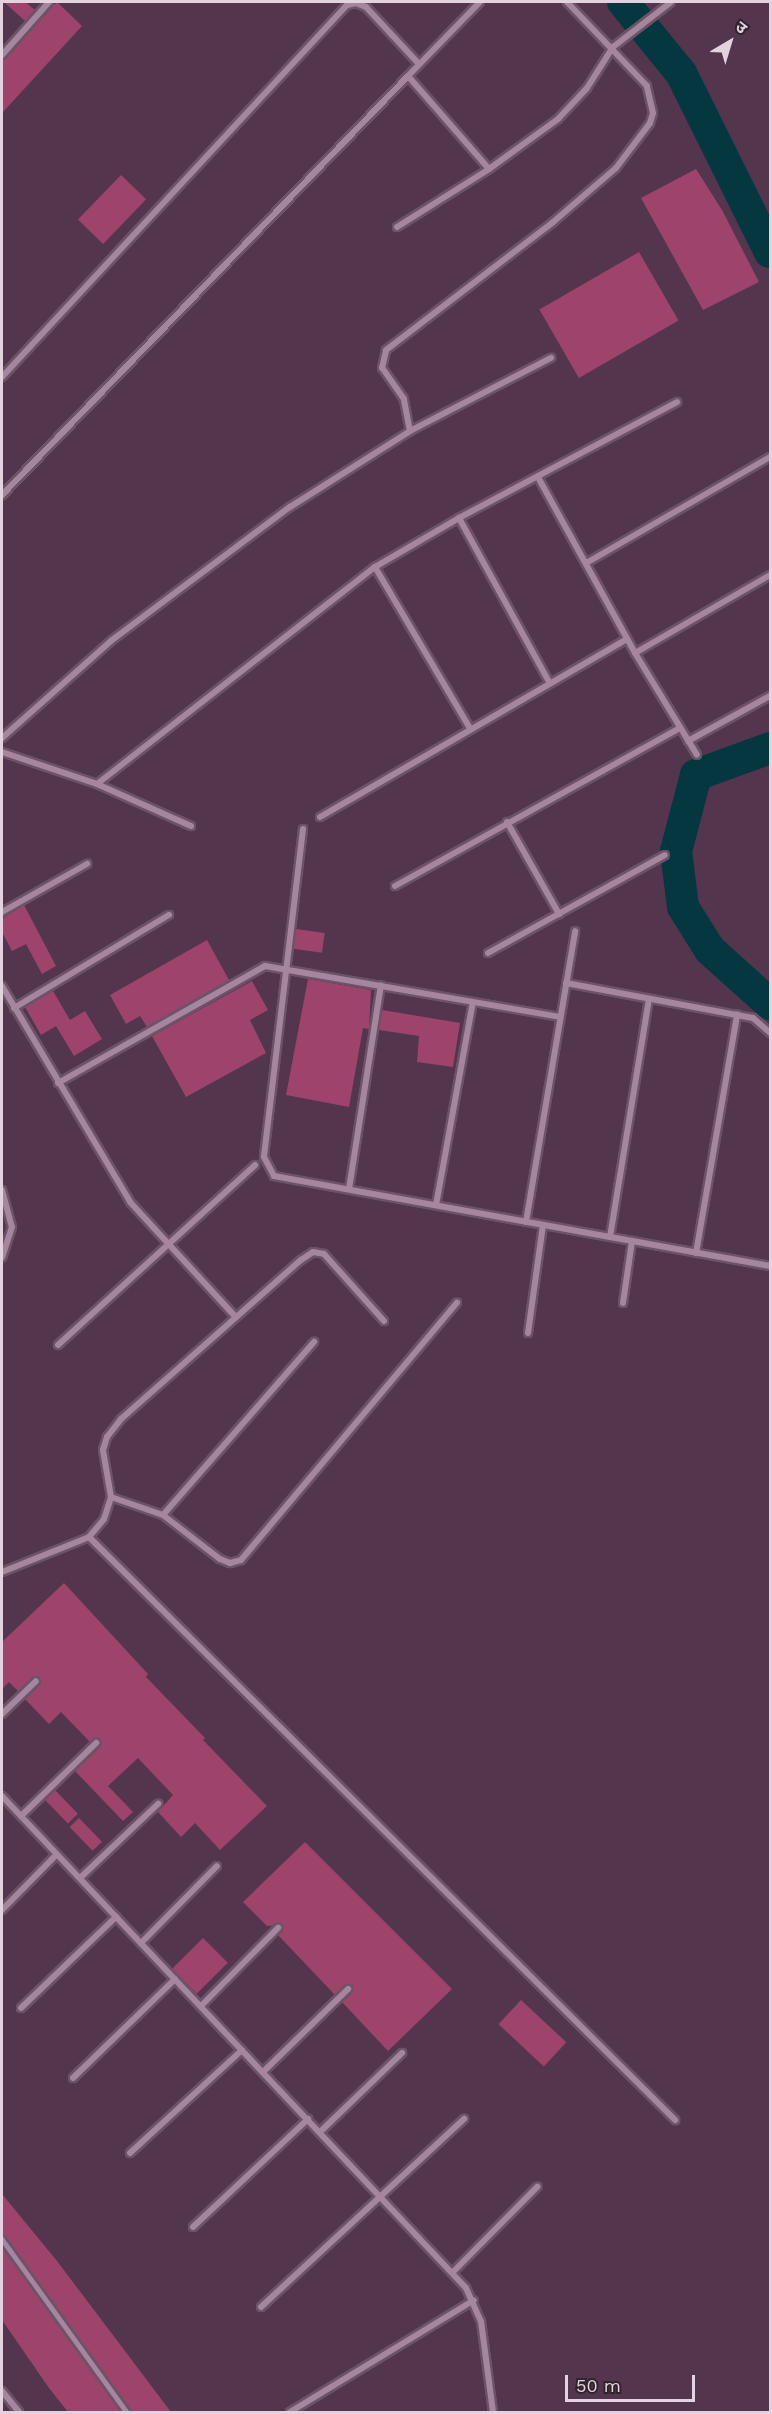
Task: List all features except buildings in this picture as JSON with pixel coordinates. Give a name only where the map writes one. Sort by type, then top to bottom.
[{"type":"street","points":[[2,55],[49,2]]},
{"type":"street","points":[[2,495],[480,2]]},
{"type":"street","points":[[410,431],[404,399],[382,368],[386,350],[552,223],[616,168],[644,135],[653,113],[647,86],[613,46],[567,2]]},
{"type":"street","points":[[398,227],[489,169],[574,103],[613,46],[631,30],[671,2]]},
{"type":"street","points":[[2,377],[346,5],[356,3],[366,7],[420,64]]},
{"type":"street","points":[[408,76],[489,169]]},
{"type":"street","points":[[2,738],[112,640],[228,551],[352,465],[410,431],[551,358]]},
{"type":"street","points":[[97,784],[375,567],[459,518],[539,479],[677,402]]},
{"type":"street","points":[[588,562],[771,457]]},
{"type":"street","points":[[539,479],[588,562],[635,653],[697,755]]},
{"type":"street","points":[[459,518],[549,682]]},
{"type":"street","points":[[375,567],[470,728]]},
{"type":"street","points":[[635,653],[771,575]]},
{"type":"street","points":[[320,817],[549,682],[627,639]]},
{"type":"street","points":[[688,741],[771,696]]},
{"type":"street","points":[[395,886],[680,728]]},
{"type":"street","points":[[2,752],[97,784],[191,826]]},
{"type":"street","points":[[507,822],[559,914]]},
{"type":"street","points":[[303,829],[264,1157],[274,1176],[771,1266]]},
{"type":"street","points":[[488,953],[665,855]]},
{"type":"street","points":[[2,912],[87,864]]},
{"type":"street","points":[[14,1008],[169,915]]},
{"type":"street","points":[[526,1222],[574,931]]},
{"type":"street","points":[[58,1083],[265,966],[560,1017]]},
{"type":"street","points":[[566,983],[753,1018],[771,1033]]},
{"type":"street","points":[[349,1189],[381,985]]},
{"type":"street","points":[[2,986],[109,1171],[168,1245],[235,1316]]},
{"type":"street","points":[[610,1237],[649,999]]},
{"type":"street","points":[[436,1205],[473,1002]]},
{"type":"street","points":[[696,1253],[737,1015]]},
{"type":"street","points":[[58,1345],[255,1165]]},
{"type":"street","points":[[2,1190],[8,1205],[12,1227],[2,1257]]},
{"type":"street","points":[[528,1332],[543,1225]]},
{"type":"street","points":[[623,1303],[632,1241]]},
{"type":"street","points":[[2,1572],[89,1537],[104,1520],[111,1497],[103,1450],[107,1437],[121,1419],[235,1316],[313,1252],[331,1260],[384,1321]]},
{"type":"street","points":[[111,1497],[163,1515],[230,1563],[241,1560],[457,1304]]},
{"type":"street","points":[[163,1515],[314,1342]]},
{"type":"street","points":[[89,1537],[675,2120]]},
{"type":"street","points":[[2,1714],[36,1681]]},
{"type":"street","points":[[21,1816],[96,1743]]},
{"type":"street","points":[[2,1796],[453,2272],[474,2300],[493,2412]]},
{"type":"street","points":[[80,1878],[158,1804]]},
{"type":"street","points":[[2,1910],[57,1854]]},
{"type":"street","points":[[141,1943],[217,1866]]},
{"type":"street","points":[[21,2008],[116,1917]]},
{"type":"street","points":[[201,2006],[278,1928]]},
{"type":"street","points":[[73,2078],[175,1979]]},
{"type":"street","points":[[263,2072],[348,1989]]},
{"type":"street","points":[[130,2153],[242,2050]]},
{"type":"street","points":[[320,2132],[402,2053]]},
{"type":"street","points":[[193,2227],[308,2119]]},
{"type":"street","points":[[261,2307],[464,2119]]},
{"type":"street","points":[[453,2272],[537,2187]]},
{"type":"street","points":[[290,2412],[474,2300]]},
{"type":"street","points":[[2,2391],[19,2412]]},
{"type":"lane","points":[[2,2239],[127,2412]]},
{"type":"waterway","points":[[623,2],[681,73],[770,252]]},
{"type":"waterway","points":[[770,748],[696,775],[676,851],[683,907],[710,950],[770,1004]]}]
